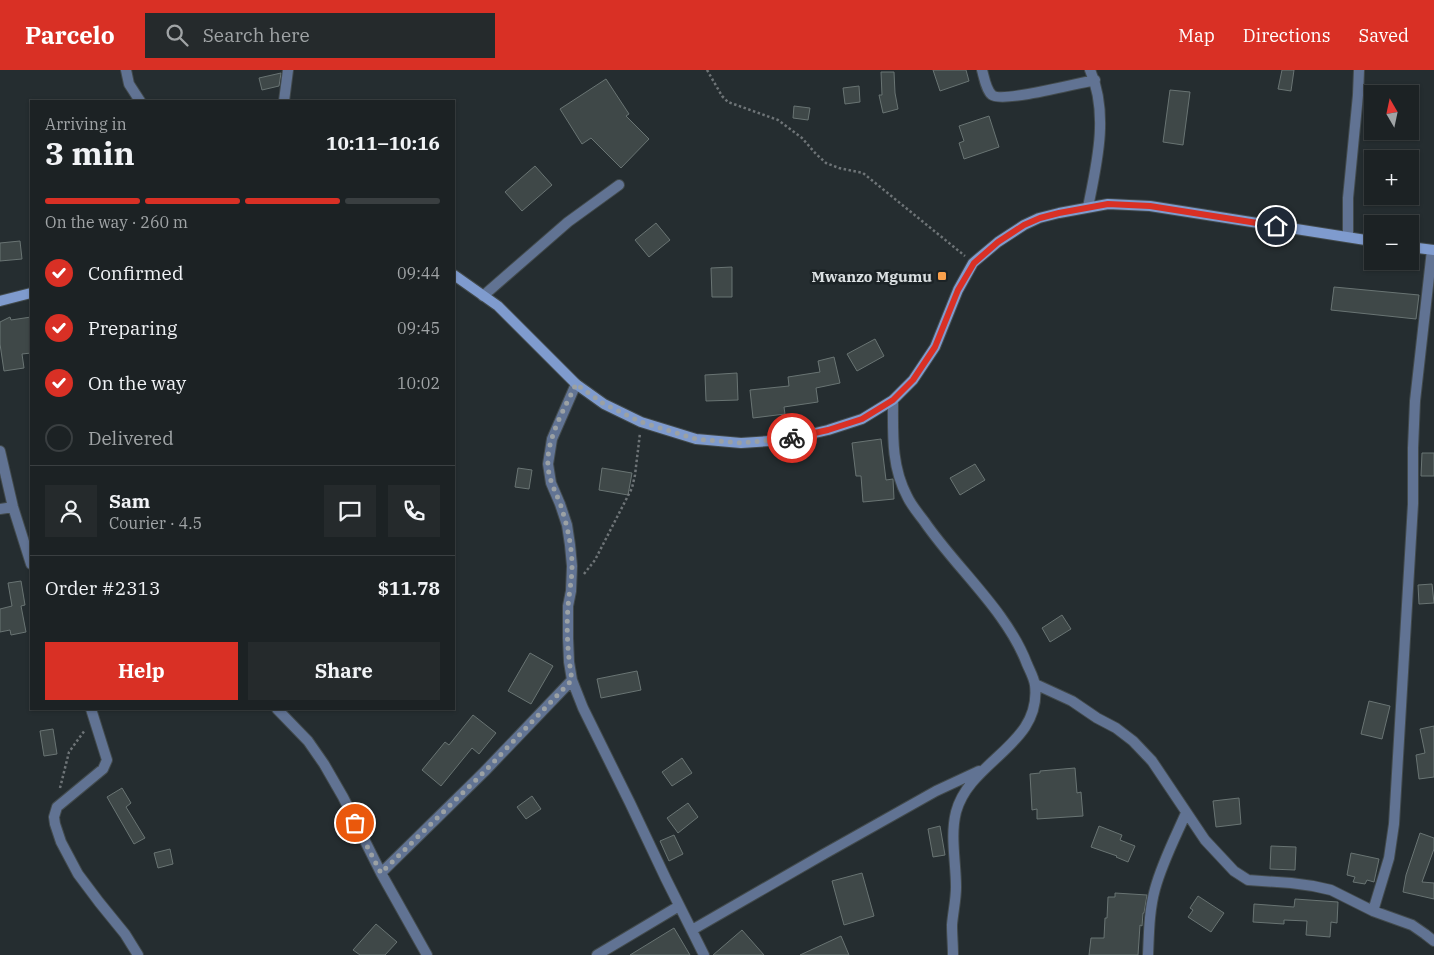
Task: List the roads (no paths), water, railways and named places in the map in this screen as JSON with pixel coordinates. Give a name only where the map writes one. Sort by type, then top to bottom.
[{"type":"street","points":[[126,70],[129,84],[139,100]]},
{"type":"street","points":[[284,100],[288,70]]},
{"type":"street","points":[[982,70],[990,92],[999,98],[1095,80]]},
{"type":"street","points":[[1088,207],[1097,163],[1100,124],[1099,98],[1095,80],[1090,70]]},
{"type":"street","points":[[1348,237],[1348,198],[1359,70]]},
{"type":"street","points":[[483,296],[568,222],[619,185]]},
{"type":"street","points":[[455,276],[498,306],[576,384],[604,404],[641,422],[696,439],[741,443],[785,440],[828,430],[862,419],[893,400],[913,380],[935,347],[958,290],[974,263],[998,242],[1024,225],[1046,216],[1108,204],[1150,206],[1364,240]]},
{"type":"street","points":[[1373,911],[1389,858],[1394,824],[1413,504],[1415,411],[1433,250],[1419,248]]},
{"type":"street","points":[[0,301],[30,293]]},
{"type":"street","points":[[576,384],[552,438],[548,464],[551,483],[567,525],[572,566],[568,606],[569,662],[572,680],[583,708],[704,955]]},
{"type":"street","points":[[893,400],[893,449],[898,474],[907,497],[936,538],[1008,627],[1024,655],[1035,684],[1035,702],[1025,728],[965,791],[956,812],[953,843],[956,888],[952,926],[953,955]]},
{"type":"street","points":[[0,451],[13,507],[28,542],[30,557]]},
{"type":"street","points":[[0,509],[13,507]]},
{"type":"street","points":[[381,873],[484,772],[572,680]]},
{"type":"street","points":[[1035,684],[1072,701],[1116,728],[1133,741],[1152,761],[1204,840],[1234,871],[1248,880],[1298,884],[1331,890],[1373,911],[1412,925],[1434,941]]},
{"type":"street","points":[[278,710],[308,741],[324,764],[343,797],[381,873],[427,955]]},
{"type":"street","points":[[92,712],[107,760],[103,769],[57,807],[54,817],[55,824],[78,874],[125,934],[138,955]]},
{"type":"street","points":[[692,930],[781,877],[936,791],[983,770]]},
{"type":"street","points":[[1148,955],[1149,922],[1155,890],[1161,870],[1186,813]]},
{"type":"street","points":[[597,955],[679,906]]},
{"type":"place","name":"Mwanzo Mgumu","points":[[942,276]]}]
